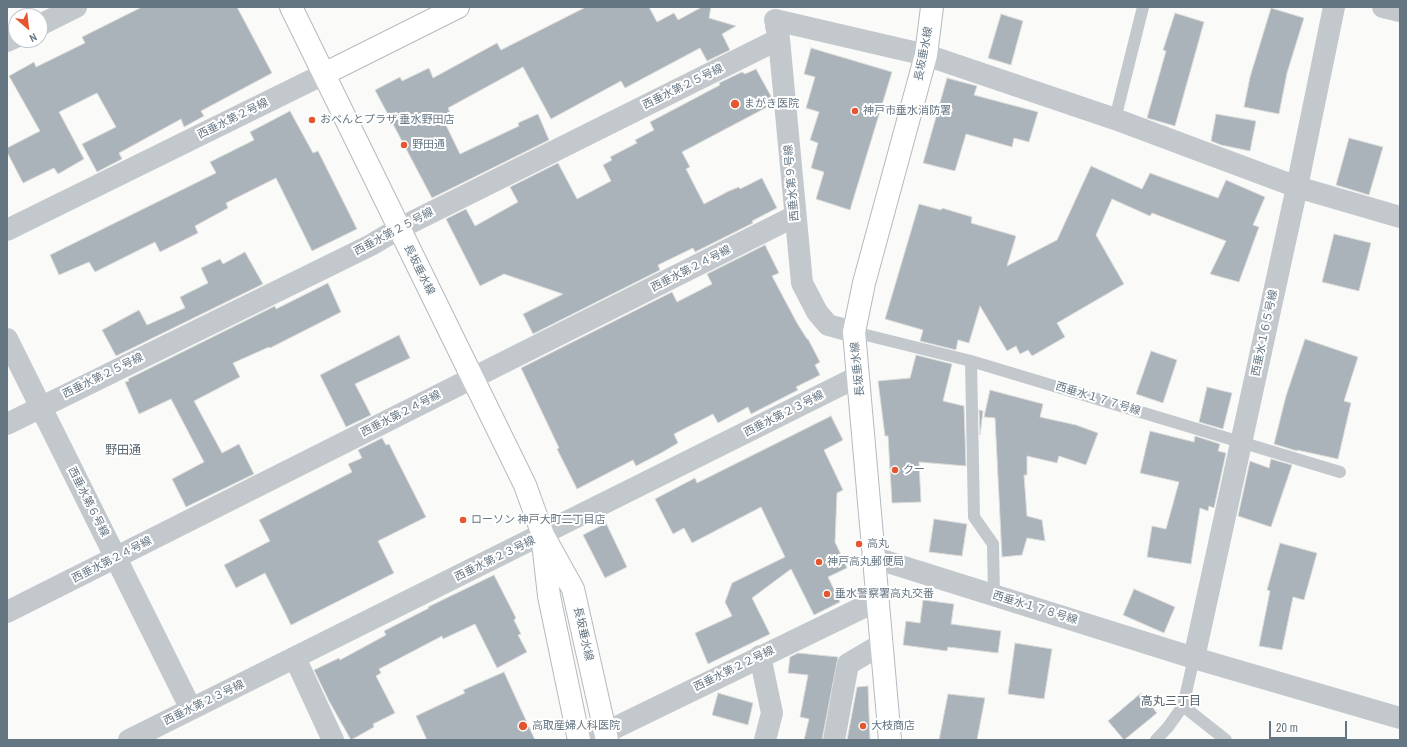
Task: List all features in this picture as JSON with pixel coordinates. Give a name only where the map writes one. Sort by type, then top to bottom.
[{"type":"main road","name":"長坂垂水線","points":[[291,7],[398,229],[525,485],[542,535],[573,589],[601,737]]},
{"type":"main road","name":"西垂水第２号線","points":[[324,74],[458,7]]},
{"type":"main road","name":"長坂垂水線","points":[[890,740],[854,332],[864,283],[926,55],[932,7]]},
{"type":"main road","name":"長坂垂水線","points":[[542,535],[549,596],[579,740]]},
{"type":"street","points":[[48,21],[76,7]]},
{"type":"street","name":"西垂水１６５号線","points":[[1194,658],[1297,187],[1334,7]]},
{"type":"street","points":[[1383,7],[1400,11]]},
{"type":"street","points":[[776,22],[926,55],[1115,119],[1297,187],[1400,217]]},
{"type":"street","name":"西垂水第９号線","points":[[776,22],[802,283],[817,312],[828,325],[854,332]]},
{"type":"street","name":"西垂水第２５号線","points":[[7,424],[364,249],[776,22]]},
{"type":"street","name":"西垂水第２号線","points":[[7,230],[324,74]]},
{"type":"street","name":"西垂水第２４号線","points":[[7,612],[795,216]]},
{"type":"street","name":"西垂水第６号線","points":[[7,339],[191,709]]},
{"type":"street","name":"西垂水第２３号線","points":[[129,740],[859,376]]},
{"type":"street","name":"西垂水１７８号線","points":[[875,558],[1194,658],[1400,718]]},
{"type":"street","name":"西垂水第２２号線","points":[[601,737],[760,656],[878,600]]},
{"type":"street","points":[[834,740],[848,664],[882,644]]},
{"type":"street","points":[[760,656],[772,713],[765,740]]},
{"type":"street","points":[[295,658],[333,740]]},
{"type":"lane","points":[[1115,119],[1143,7]]},
{"type":"lane","name":"西垂水１７７号線","points":[[854,332],[971,361],[1340,472]]},
{"type":"lane","points":[[971,361],[974,517],[993,544],[994,595]]},
{"type":"lane","points":[[1156,740],[1168,727],[1183,706],[1194,658]]},
{"type":"lane","points":[[1183,706],[1226,740]]},
{"type":"building","points":[[142,7],[237,7],[272,73],[201,111],[204,116],[184,127],[181,119],[119,153],[122,159],[97,172],[82,144],[116,127],[97,93],[59,112],[84,159],[58,174],[54,168],[23,183],[7,152],[7,148],[40,131],[9,76],[34,62],[36,67],[85,43],[82,37]]},
{"type":"building","points":[[586,7],[649,7],[657,22],[674,13],[678,20],[702,7],[711,7],[709,18],[736,26],[722,34],[730,50],[707,61],[700,48],[625,88],[621,81],[551,119],[523,67],[448,108],[451,115],[443,119],[460,154],[519,126],[518,123],[538,114],[549,140],[432,198],[375,90],[400,77],[402,81],[429,68],[433,78],[497,43],[501,50]]},
{"type":"building","points":[[1271,8],[1304,18],[1287,73],[1279,114],[1244,107],[1250,77]]},
{"type":"building","points":[[1175,13],[1204,22],[1175,126],[1147,118],[1166,51],[1163,50]]},
{"type":"building","points":[[1001,14],[1023,21],[1011,65],[988,58]]},
{"type":"building","points":[[811,48],[892,72],[850,210],[816,199],[824,172],[811,168],[818,143],[810,140],[819,112],[806,108],[815,77],[804,74]]},
{"type":"building","points":[[756,69],[772,98],[773,104],[682,152],[690,167],[686,169],[704,204],[729,191],[739,187],[740,189],[762,178],[777,208],[752,221],[753,223],[695,252],[693,248],[658,265],[660,270],[533,334],[523,314],[563,294],[504,274],[480,286],[446,219],[466,209],[475,226],[518,202],[510,187],[558,163],[577,199],[611,181],[603,165],[612,160],[610,157],[637,143],[635,140],[654,130],[650,122],[720,85],[719,83],[742,72],[745,74]]},
{"type":"building","points":[[947,78],[977,86],[974,95],[1038,112],[1029,142],[1014,138],[1012,147],[966,134],[955,171],[923,163]]},
{"type":"building","points":[[290,111],[313,153],[318,151],[357,229],[312,251],[276,178],[226,203],[228,208],[195,226],[198,233],[160,252],[155,242],[95,272],[89,262],[59,275],[50,255],[216,173],[210,162],[254,140],[250,132]]},
{"type":"building","points":[[1216,114],[1256,121],[1250,151],[1221,145],[1211,141]]},
{"type":"building","points":[[1349,138],[1383,147],[1369,195],[1336,185]]},
{"type":"building","points":[[1091,166],[1142,189],[1150,173],[1218,198],[1226,180],[1265,197],[1253,225],[1259,227],[1239,282],[1210,274],[1226,241],[1152,213],[1150,216],[1112,199],[1096,235],[1124,284],[1057,323],[1065,337],[1032,356],[1028,350],[1020,354],[1016,346],[1007,351],[980,306],[969,343],[958,340],[956,350],[920,341],[923,330],[885,319],[919,204],[941,210],[942,208],[972,217],[971,223],[1016,236],[1007,266],[1057,240]]},
{"type":"building","points":[[1334,234],[1371,243],[1359,291],[1322,282]]},
{"type":"building","points":[[765,245],[779,273],[772,276],[820,362],[815,365],[820,375],[796,387],[798,390],[751,414],[748,407],[718,423],[713,414],[674,434],[678,443],[661,453],[636,466],[633,460],[577,489],[557,449],[559,448],[521,368],[672,292],[677,302],[712,284],[707,274]]},
{"type":"building","points":[[245,252],[263,284],[116,356],[102,330],[139,310],[147,325],[185,308],[180,297],[208,283],[201,268],[220,259],[223,264]]},
{"type":"building","points":[[328,283],[341,312],[270,348],[269,347],[233,363],[240,377],[194,401],[222,453],[239,444],[254,474],[186,507],[172,479],[204,462],[171,399],[139,414],[125,382],[129,381],[128,379],[275,306],[276,309]]},
{"type":"building","points":[[399,335],[410,358],[355,384],[371,415],[346,427],[320,375]]},
{"type":"building","points":[[1305,339],[1358,357],[1344,401],[1351,403],[1338,459],[1297,451],[1274,444],[1286,396]]},
{"type":"building","points":[[1151,351],[1177,360],[1163,403],[1136,394]]},
{"type":"building","points":[[916,355],[952,364],[943,401],[964,406],[966,466],[919,462],[921,502],[892,503],[888,436],[885,436],[878,381],[910,378]]},
{"type":"building","points":[[1207,387],[1232,393],[1223,429],[1199,422]]},
{"type":"building","points":[[990,390],[1043,404],[1040,417],[1076,425],[1098,433],[1086,465],[1059,456],[1057,463],[1027,456],[1027,475],[1024,475],[1027,516],[1042,520],[1045,541],[1027,538],[1022,555],[1002,557],[995,418],[984,417]]},
{"type":"building","points":[[979,410],[983,411],[980,435]]},
{"type":"building","points":[[831,416],[843,440],[824,450],[843,490],[837,493],[835,542],[847,568],[828,577],[840,602],[814,615],[791,569],[752,598],[770,634],[708,664],[695,633],[732,616],[725,602],[732,583],[785,557],[761,507],[692,543],[684,528],[673,534],[655,499],[695,478],[697,483]]},
{"type":"building","points":[[1150,431],[1194,442],[1195,436],[1220,444],[1218,451],[1226,453],[1214,508],[1209,506],[1208,511],[1200,508],[1191,564],[1147,557],[1152,526],[1166,529],[1179,482],[1140,473]]},
{"type":"building","points":[[382,438],[386,445],[389,444],[426,517],[378,541],[394,573],[291,625],[265,573],[236,588],[224,565],[270,541],[259,520],[352,472],[348,464],[362,458],[358,450]]},
{"type":"building","points":[[1271,459],[1292,465],[1271,527],[1238,516],[1250,461],[1269,468]]},
{"type":"building","points":[[934,519],[967,524],[962,556],[929,552]]},
{"type":"building","points":[[606,523],[627,567],[605,578],[583,535]]},
{"type":"building","points":[[1280,543],[1317,553],[1304,600],[1293,597],[1282,650],[1259,646],[1270,591],[1267,590]]},
{"type":"building","points":[[494,575],[516,618],[514,620],[521,634],[518,635],[527,652],[497,668],[475,624],[443,639],[442,636],[379,669],[381,673],[376,676],[395,713],[373,724],[374,727],[351,740],[329,701],[314,670],[339,658],[340,660],[386,635],[384,631],[429,608],[428,607]]},
{"type":"building","points":[[1134,589],[1175,607],[1164,633],[1123,615]]},
{"type":"building","points":[[923,600],[954,604],[951,624],[1001,631],[998,653],[948,647],[947,651],[903,645],[906,621],[920,623]]},
{"type":"building","points":[[1015,643],[1052,649],[1044,699],[1008,694]]},
{"type":"building","points":[[798,653],[838,657],[822,740],[804,740],[809,719],[800,717],[808,675],[788,673],[790,657]]},
{"type":"building","points":[[504,672],[535,740],[427,740],[416,716],[465,693],[463,690]]},
{"type":"building","points":[[868,686],[870,740],[847,740],[857,687]]},
{"type":"building","points":[[718,693],[753,703],[748,725],[712,715]]},
{"type":"building","points":[[1141,693],[1157,713],[1124,740],[1108,721]]},
{"type":"building","points":[[948,694],[985,698],[977,740],[939,740]]},
{"type":"place","name":"まがき医院","points":[[735,104]]},
{"type":"place","name":"神戸市垂水消防署","points":[[855,111]]},
{"type":"place","name":"おべんとプラザ 垂水野田店","points":[[312,120]]},
{"type":"place","name":"野田通","points":[[404,145]]},
{"type":"place","name":"クー","points":[[895,470]]},
{"type":"place","name":"ローソン 神戸大町二丁目店","points":[[463,520]]},
{"type":"place","name":"高丸","points":[[859,544]]},
{"type":"place","name":"神戸高丸郵便局","points":[[819,562]]},
{"type":"place","name":"垂水警察署高丸交番","points":[[827,594]]},
{"type":"place","name":"高取産婦人科医院","points":[[523,726]]},
{"type":"place","name":"大枝商店","points":[[863,726]]},
{"type":"district","name":"野田通","points":[[123,451]]},
{"type":"district","name":"高丸三丁目","points":[[1171,702]]}]
